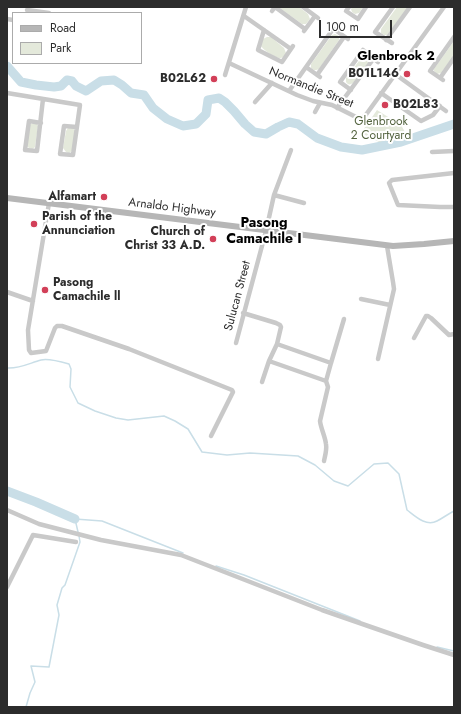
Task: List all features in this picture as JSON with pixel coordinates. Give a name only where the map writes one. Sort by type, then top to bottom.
[{"type":"main road","name":"Arnaldo Highway","points":[[7,198],[390,246],[454,241]]},
{"type":"street","points":[[225,75],[246,7]]},
{"type":"street","points":[[272,11],[275,7],[304,30],[317,17],[303,7]]},
{"type":"street","points":[[349,7],[346,11],[358,19],[366,7]]},
{"type":"street","points":[[392,44],[375,32],[393,7]]},
{"type":"street","points":[[386,40],[410,7]]},
{"type":"street","points":[[440,106],[433,115],[421,121],[381,94],[444,7]]},
{"type":"street","points":[[27,10],[42,12]]},
{"type":"street","points":[[244,16],[292,48],[282,62],[258,50],[264,30]]},
{"type":"street","points":[[289,91],[332,28],[346,38],[318,76],[306,68]]},
{"type":"street","points":[[454,37],[430,71],[442,79],[454,58]]},
{"type":"street","points":[[350,90],[340,82],[363,50],[378,62]]},
{"type":"street","points":[[337,108],[374,58]]},
{"type":"street","name":"Normandie Street","points":[[229,63],[305,99],[332,105],[360,118],[365,116],[381,94]]},
{"type":"street","points":[[395,74],[446,111]]},
{"type":"street","points":[[255,102],[272,83]]},
{"type":"street","points":[[7,93],[80,105],[77,127],[73,155],[60,154],[64,126],[77,127]]},
{"type":"street","points":[[40,123],[29,121],[25,150],[37,151],[44,99]]},
{"type":"street","points":[[315,112],[320,103]]},
{"type":"street","name":"Sulucan Street","points":[[236,343],[266,231],[274,195],[291,150]]},
{"type":"street","points":[[432,152],[454,151]]},
{"type":"street","points":[[454,173],[392,180],[389,183],[398,205],[454,207]]},
{"type":"street","points":[[274,195],[304,203]]},
{"type":"street","points":[[49,203],[28,330],[29,350],[31,353],[46,351],[55,328],[57,326],[62,326],[129,349],[232,390],[233,392],[211,436]]},
{"type":"street","points":[[378,359],[394,288],[390,246]]},
{"type":"street","points":[[7,292],[33,301]]},
{"type":"street","points":[[361,299],[390,305]]},
{"type":"street","points":[[243,313],[280,324],[281,327],[277,344],[262,382]]},
{"type":"street","points":[[414,338],[426,316],[431,318],[449,335],[454,334]]},
{"type":"street","points":[[324,461],[326,444],[320,427],[320,421],[328,387],[326,381],[344,319]]},
{"type":"street","points":[[277,344],[331,363]]},
{"type":"street","points":[[269,361],[326,381]]},
{"type":"street","points":[[7,510],[39,524],[81,535],[181,555],[322,610],[454,655]]},
{"type":"street","points":[[7,587],[33,535],[76,542]]},
{"type":"green space","points":[[280,7],[299,7],[308,14],[310,19],[306,24],[302,24]]},
{"type":"green space","points":[[352,7],[363,7],[359,13],[355,14],[352,12]]},
{"type":"green space","points":[[397,7],[408,7],[387,35],[384,35],[381,33],[381,29]]},
{"type":"green space","points":[[335,34],[339,36],[339,40],[319,69],[316,70],[311,68],[311,64],[332,35]]},
{"type":"green space","points":[[271,37],[284,48],[286,53],[283,57],[276,57],[262,48],[261,46],[263,39]]},
{"type":"green space","points":[[454,41],[454,55],[441,73],[437,74],[434,69]]},
{"type":"green space","points":[[364,56],[368,57],[369,62],[353,83],[348,84],[346,82],[346,78]]},
{"type":"green space","name":"Glenbrook 2 Courtyard","points":[[377,110],[401,125],[405,132],[381,143],[361,133]]},
{"type":"green space","points":[[31,124],[37,124],[38,126],[35,147],[32,149],[27,146]]},
{"type":"green space","points":[[68,128],[75,130],[72,151],[69,153],[63,148],[66,131]]},
{"type":"waterway","points":[[7,66],[21,82],[36,85],[54,87],[61,86],[67,80],[72,81],[76,86],[86,91],[101,81],[114,80],[131,93],[144,95],[153,108],[167,119],[183,126],[196,124],[206,114],[208,100],[219,98],[225,102],[254,132],[266,134],[289,122],[298,124],[317,138],[341,147],[362,150],[401,142],[454,124]]},
{"type":"waterway","points":[[7,368],[20,367],[41,360],[55,360],[69,364],[71,369],[70,387],[78,403],[95,411],[116,418],[128,420],[164,416],[188,429],[202,452],[227,455],[250,453],[298,456],[315,465],[334,481],[348,486],[374,464],[388,463],[399,474],[407,510],[421,520],[429,523],[439,520],[454,511]]},
{"type":"waterway","points":[[7,491],[75,519]]},
{"type":"waterway","points":[[78,532],[75,519],[102,521],[183,553]]},
{"type":"waterway","points":[[26,707],[35,682],[31,666],[49,667],[59,615],[57,605],[80,542],[79,536]]},
{"type":"waterway","points":[[216,566],[244,575],[360,621]]},
{"type":"waterway","points":[[437,647],[454,651]]},
{"type":"place","name":"B01L146","points":[[407,74]]},
{"type":"place","name":"B02L62","points":[[214,79]]},
{"type":"place","name":"B02L83","points":[[385,105]]},
{"type":"place","name":"Alfamart","points":[[104,197]]},
{"type":"place","name":"Parish of the Annunciation","points":[[34,224]]},
{"type":"place","name":"Church of Christ 33 A.D.","points":[[213,239]]},
{"type":"place","name":"Pasong Camachile ll","points":[[45,290]]},
{"type":"district","name":"Glenbrook 2","points":[[396,57]]},
{"type":"district","name":"Pasong Camachile I","points":[[264,232]]}]
